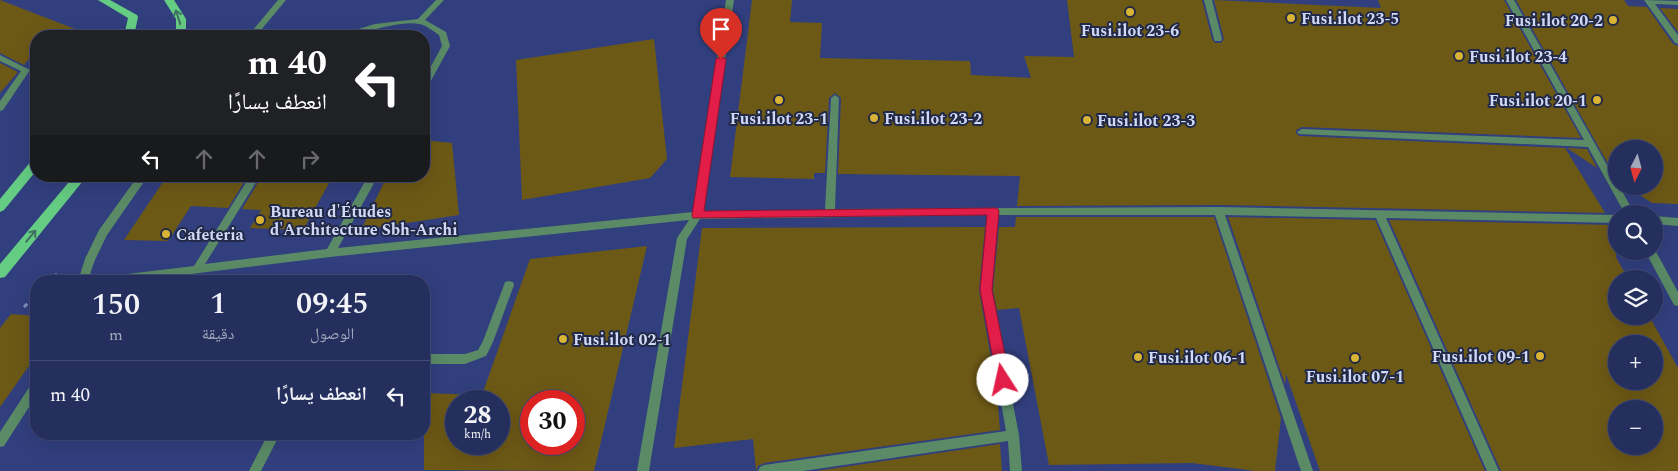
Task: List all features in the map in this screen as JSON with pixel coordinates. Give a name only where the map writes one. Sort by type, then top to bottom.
[{"type":"main road","points":[[103,0],[133,17],[130,30]]},
{"type":"main road","points":[[169,0],[181,19],[180,30]]},
{"type":"main road","points":[[0,207],[30,170]]},
{"type":"main road","points":[[0,274],[76,182]]},
{"type":"street","points":[[257,30],[282,0]]},
{"type":"street","points":[[420,21],[440,0]]},
{"type":"street","points":[[643,471],[682,238],[697,215],[730,0]]},
{"type":"street","points":[[1208,0],[1218,39]]},
{"type":"street","points":[[1510,0],[1625,205]]},
{"type":"street","points":[[1649,1],[1678,3]]},
{"type":"street","points":[[1649,1],[1678,41]]},
{"type":"street","points":[[368,30],[399,22],[420,21],[433,26],[444,34],[446,46],[430,75]]},
{"type":"street","points":[[0,58],[26,70],[0,108]]},
{"type":"street","points":[[830,213],[835,98]]},
{"type":"street","points":[[1302,132],[1591,144]]},
{"type":"street","points":[[85,275],[90,259],[103,233],[139,182]]},
{"type":"street","points":[[197,268],[251,182]]},
{"type":"street","points":[[330,253],[370,182]]},
{"type":"street","points":[[993,211],[986,290],[1013,435],[1016,471]]},
{"type":"street","points":[[146,275],[330,253],[697,215],[993,211],[1219,211],[1380,216],[1608,219]]},
{"type":"street","points":[[1219,211],[1307,471]]},
{"type":"street","points":[[1380,216],[1493,471]]},
{"type":"street","points":[[1663,221],[1678,222]]},
{"type":"street","points":[[1655,260],[1678,302]]},
{"type":"street","points":[[430,359],[465,359],[482,354],[508,285]]},
{"type":"street","points":[[0,442],[30,396]]},
{"type":"street","points":[[764,471],[1013,435]]},
{"type":"street","points":[[255,471],[271,440]]},
{"type":"path","points":[[24,307],[30,301]]},
{"type":"building","points":[[0,0],[78,30],[30,30],[30,58],[24,65],[0,53]]},
{"type":"building","points":[[752,0],[792,0],[790,22],[822,23],[820,58],[970,61],[971,75],[1031,78],[1024,56],[1074,57],[1067,0],[1202,0],[1212,39],[1215,43],[1221,43],[1224,39],[1214,0],[1381,8],[1378,0],[1504,0],[1581,138],[1302,127],[1296,130],[1296,133],[1299,136],[1565,148],[1605,213],[1219,205],[1017,206],[1020,176],[838,174],[841,98],[835,93],[829,98],[825,173],[814,173],[814,179],[730,177]]},
{"type":"building","points":[[1516,0],[1624,0],[1628,6],[1647,7],[1673,44],[1678,46],[1678,204],[1652,203],[1640,195],[1663,195],[1663,140],[1608,140],[1608,164]]},
{"type":"building","points":[[1660,8],[1678,9],[1678,32]]},
{"type":"building","points":[[654,39],[667,159],[650,178],[522,200],[516,60]]},
{"type":"building","points":[[0,63],[18,72],[0,93]]},
{"type":"building","points":[[430,141],[452,143],[459,215],[361,230],[384,182],[430,182]]},
{"type":"building","points":[[1567,148],[1587,149],[1597,168]]},
{"type":"building","points":[[163,182],[244,182],[228,208],[191,206],[168,241],[124,240]]},
{"type":"building","points":[[258,182],[330,182],[303,230],[250,228],[261,210],[242,209]]},
{"type":"building","name":"Fusi.ilot 06-1","points":[[1016,217],[1214,217],[1281,418],[1275,471],[1256,471],[1192,463],[1049,465],[1019,308],[997,310],[993,290],[999,227],[1015,227]]},
{"type":"building","name":"Fusi.ilot 07-1","points":[[1228,217],[1375,220],[1485,471],[1320,471],[1286,374],[1285,384]]},
{"type":"building","name":"Fusi.ilot 09-1","points":[[1389,220],[1608,225],[1608,260],[1618,260],[1623,270],[1608,270],[1608,325],[1654,325],[1660,335],[1608,335],[1608,390],[1663,390],[1663,341],[1678,368],[1678,471],[1501,471]]},
{"type":"building","points":[[985,227],[979,290],[997,393],[1000,430],[764,463],[758,466],[756,471],[753,439],[674,448],[702,228]]},
{"type":"building","name":"Fusi.ilot 02-1","points":[[647,246],[594,471],[424,470],[424,440],[430,440],[430,393],[445,394],[445,455],[510,455],[510,390],[484,390],[530,259]]},
{"type":"building","points":[[11,314],[30,316],[30,364],[0,407],[0,328]]},
{"type":"building","points":[[1000,444],[1002,471],[816,471]]},
{"type":"place","name":"Fusi.ilot 23-6","points":[[1130,12]]},
{"type":"place","name":"Fusi.ilot 23-5","points":[[1291,18]]},
{"type":"place","name":"Fusi.ilot 20-2","points":[[1613,20]]},
{"type":"place","name":"Fusi.ilot 23-4","points":[[1459,56]]},
{"type":"place","name":"Fusi.ilot 23-1","points":[[779,100]]},
{"type":"place","name":"Fusi.ilot 20-1","points":[[1597,100]]},
{"type":"place","name":"Fusi.ilot 23-2","points":[[874,118]]},
{"type":"place","name":"Fusi.ilot 23-3","points":[[1087,120]]},
{"type":"place","name":"Bureau d'Études d'Architecture Sbh-Archi","points":[[260,220]]},
{"type":"place","name":"Cafeteria","points":[[166,234]]},
{"type":"place","name":"Fusi.ilot 02-1","points":[[563,339]]},
{"type":"place","name":"Fusi.ilot 09-1","points":[[1540,356]]},
{"type":"place","name":"Fusi.ilot 06-1","points":[[1138,357]]},
{"type":"place","name":"Fusi.ilot 07-1","points":[[1355,358]]},
{"type":"route","points":[[721,59],[697,215],[993,211],[986,290],[1003,380]]}]
